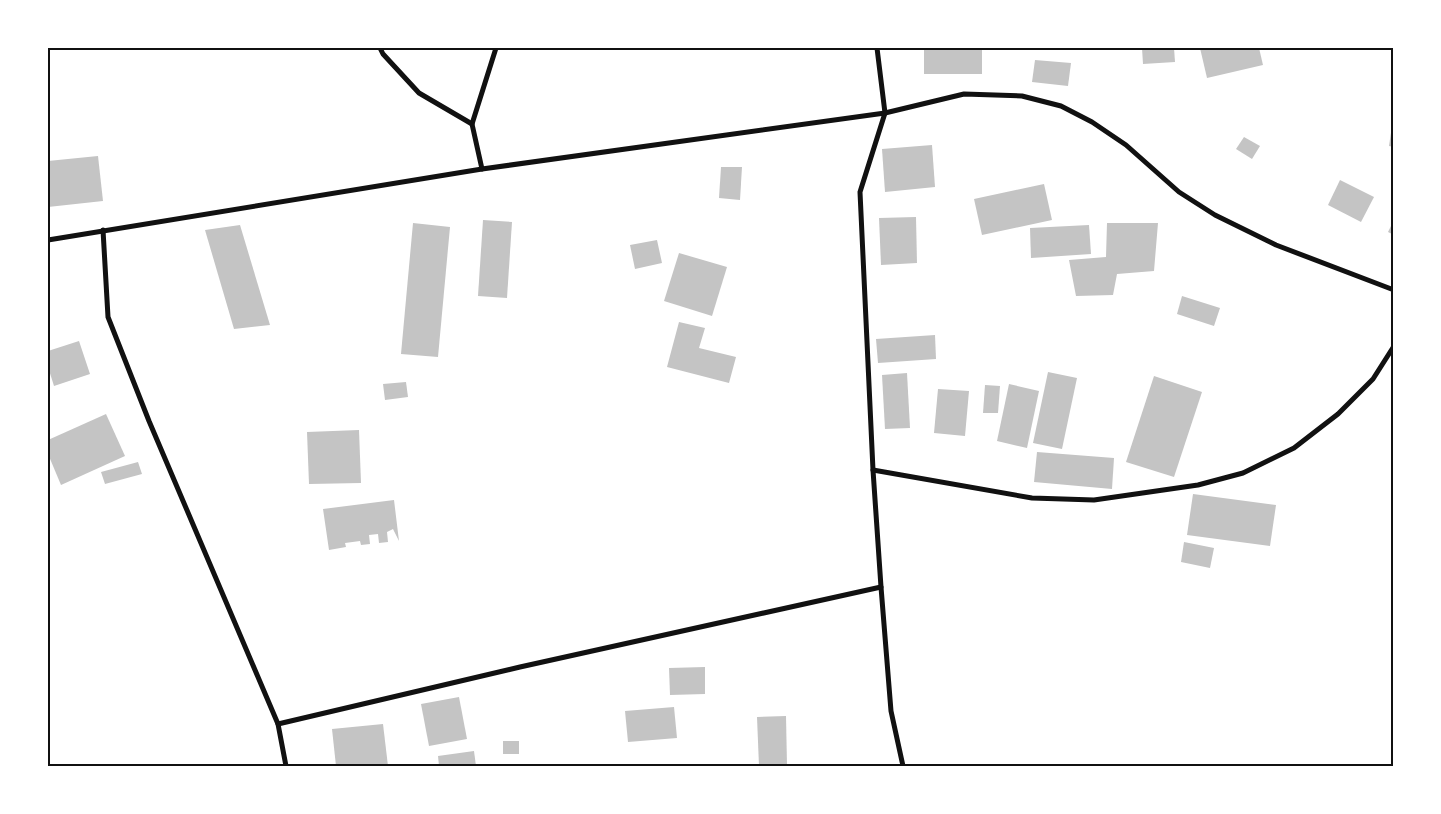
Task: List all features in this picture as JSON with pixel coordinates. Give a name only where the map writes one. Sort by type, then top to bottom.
[{"type":"street","points":[[380,48],[383,54],[418,93],[472,124]]},
{"type":"street","points":[[482,168],[472,124],[496,48]]},
{"type":"street","points":[[876,48],[885,113],[860,192],[873,470],[881,587],[891,711],[903,766]]},
{"type":"street","points":[[48,240],[482,168],[885,113],[964,94],[1022,96],[1061,106],[1092,122],[1126,145],[1179,192],[1215,215],[1276,245],[1394,290]]},
{"type":"street","points":[[104,230],[108,317],[149,421],[278,724],[286,766]]},
{"type":"street","points":[[873,470],[1032,498],[1094,500],[1198,485],[1243,473],[1294,448],[1345,407],[1373,379],[1394,346]]},
{"type":"street","points":[[278,724],[520,667],[881,587]]},
{"type":"building","points":[[924,48],[982,48],[982,74],[924,74]]},
{"type":"building","points":[[1142,48],[1174,48],[1175,62],[1143,64]]},
{"type":"building","points":[[1200,48],[1259,48],[1263,65],[1207,78]]},
{"type":"building","points":[[1035,60],[1071,63],[1068,86],[1032,82]]},
{"type":"building","points":[[1392,126],[1394,126],[1394,147],[1389,146]]},
{"type":"building","points":[[1244,137],[1260,146],[1252,159],[1236,149]]},
{"type":"building","points":[[932,145],[935,187],[885,192],[882,149]]},
{"type":"building","points":[[98,156],[103,201],[48,207],[48,161]]},
{"type":"building","points":[[721,167],[742,167],[740,200],[719,198]]},
{"type":"building","points":[[1340,180],[1374,197],[1361,222],[1328,205]]},
{"type":"building","points":[[1044,184],[1052,220],[982,235],[974,199]]},
{"type":"building","points":[[916,217],[917,263],[881,265],[879,218]]},
{"type":"building","points":[[483,220],[512,222],[507,298],[478,296]]},
{"type":"building","points":[[1394,220],[1394,235],[1388,232]]},
{"type":"building","points":[[413,223],[450,227],[438,357],[401,354]]},
{"type":"building","points":[[1107,223],[1158,223],[1154,271],[1117,274],[1113,295],[1076,296],[1069,260],[1106,257]]},
{"type":"building","points":[[240,225],[270,325],[234,329],[205,230]]},
{"type":"building","points":[[1089,225],[1091,254],[1031,258],[1030,228]]},
{"type":"building","points":[[657,240],[662,263],[635,269],[630,245]]},
{"type":"building","points":[[679,253],[727,267],[712,316],[664,301]]},
{"type":"building","points":[[1182,296],[1220,308],[1214,326],[1177,314]]},
{"type":"building","points":[[679,322],[705,328],[699,348],[736,357],[729,383],[667,367]]},
{"type":"building","points":[[935,335],[936,359],[878,363],[876,339]]},
{"type":"building","points":[[79,341],[90,374],[54,386],[48,367],[48,351]]},
{"type":"building","points":[[1048,372],[1077,378],[1062,449],[1033,443]]},
{"type":"building","points":[[907,373],[910,428],[885,429],[882,375]]},
{"type":"building","points":[[1154,376],[1202,392],[1174,477],[1126,462]]},
{"type":"building","points":[[406,382],[408,397],[385,400],[383,384]]},
{"type":"building","points":[[1009,384],[1039,391],[1027,448],[997,441]]},
{"type":"building","points":[[985,385],[1000,386],[998,413],[983,413]]},
{"type":"building","points":[[938,389],[969,391],[965,436],[934,433]]},
{"type":"building","points":[[106,414],[125,456],[61,485],[48,454],[48,440]]},
{"type":"building","points":[[359,430],[361,483],[309,484],[307,432]]},
{"type":"building","points":[[1037,452],[1114,458],[1112,489],[1034,482]]},
{"type":"building","points":[[138,462],[142,474],[105,484],[101,472]]},
{"type":"building","points":[[1193,494],[1276,505],[1270,546],[1187,535]]},
{"type":"building","points":[[394,500],[399,541],[393,529],[387,532],[388,542],[379,543],[378,534],[369,535],[370,544],[361,545],[360,541],[345,543],[346,547],[329,550],[323,509]]},
{"type":"building","points":[[1184,542],[1214,548],[1210,568],[1181,562]]},
{"type":"building","points":[[705,667],[705,694],[670,695],[669,668]]},
{"type":"building","points":[[459,697],[467,739],[429,746],[421,704]]},
{"type":"building","points":[[674,707],[677,738],[628,742],[625,711]]},
{"type":"building","points":[[786,716],[787,765],[759,766],[757,717]]},
{"type":"building","points":[[383,724],[388,766],[336,766],[332,729]]},
{"type":"building","points":[[503,741],[519,741],[519,754],[503,754]]},
{"type":"building","points":[[474,751],[476,766],[439,766],[438,756]]}]
